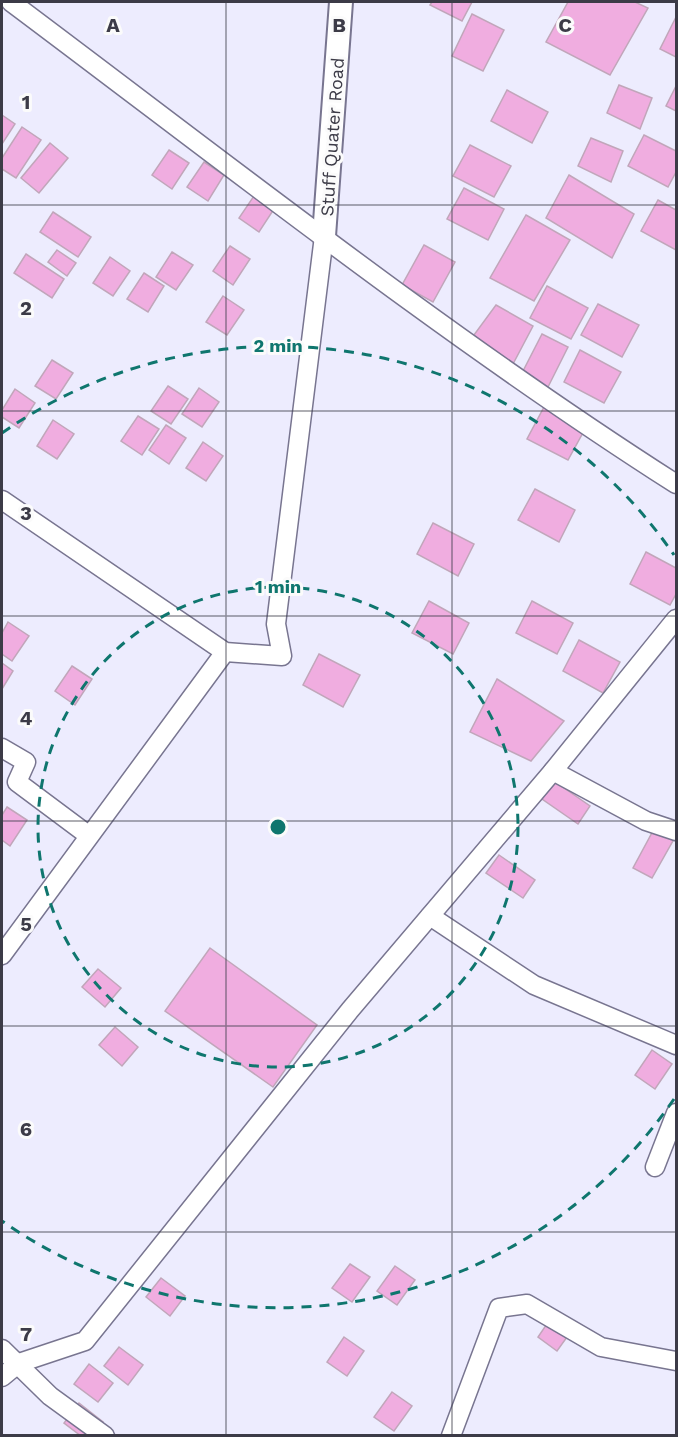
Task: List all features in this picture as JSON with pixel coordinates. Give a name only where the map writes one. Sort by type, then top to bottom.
[{"type":"street","points":[[12,2],[324,236],[579,422],[676,484]]},
{"type":"street","name":"Stuff Quater Road","points":[[324,236],[341,2]]},
{"type":"street","points":[[2,501],[225,652],[282,656],[276,624],[324,236]]},
{"type":"street","points":[[2,1377],[19,1363],[85,1341],[350,1010],[553,771],[676,619]]},
{"type":"street","points":[[2,955],[88,835],[225,652]]},
{"type":"street","points":[[2,748],[26,762],[17,782],[88,835]]},
{"type":"street","points":[[553,771],[646,821],[676,831]]},
{"type":"street","points":[[430,916],[534,985],[676,1045]]},
{"type":"street","points":[[655,1167],[676,1113]]},
{"type":"street","points":[[451,1436],[499,1308],[528,1304],[601,1347],[676,1361]]},
{"type":"street","points":[[2,1349],[19,1363],[50,1396],[105,1436]]},
{"type":"building","points":[[432,2],[472,2],[462,21],[430,5]]},
{"type":"building","points":[[568,2],[635,2],[648,8],[610,75],[546,42]]},
{"type":"building","points":[[472,14],[504,30],[483,71],[452,56]]},
{"type":"building","points":[[676,17],[676,57],[660,49]]},
{"type":"building","points":[[619,85],[652,98],[640,129],[607,113]]},
{"type":"building","points":[[676,86],[676,111],[666,106]]},
{"type":"building","points":[[507,90],[548,112],[532,143],[491,121]]},
{"type":"building","points":[[2,115],[15,124],[2,144]]},
{"type":"building","points":[[22,127],[41,140],[16,178],[2,169],[2,158]]},
{"type":"building","points":[[644,135],[676,151],[676,172],[668,187],[628,166]]},
{"type":"building","points":[[591,138],[623,151],[611,182],[578,166]]},
{"type":"building","points":[[50,143],[68,158],[39,193],[21,178]]},
{"type":"building","points":[[470,145],[511,166],[494,197],[453,176]]},
{"type":"building","points":[[169,150],[189,163],[172,189],[152,175]]},
{"type":"building","points":[[204,162],[224,175],[208,201],[187,187]]},
{"type":"building","points":[[569,175],[634,214],[612,258],[546,218]]},
{"type":"building","points":[[464,188],[504,209],[488,240],[447,219]]},
{"type":"building","points":[[256,193],[276,206],[259,232],[239,218]]},
{"type":"building","points":[[658,200],[676,210],[676,250],[641,231]]},
{"type":"building","points":[[53,212],[91,237],[78,257],[40,232]]},
{"type":"building","points":[[526,215],[570,240],[534,301],[490,278]]},
{"type":"building","points":[[424,245],[455,262],[433,302],[402,285]]},
{"type":"building","points":[[230,246],[250,259],[233,285],[213,271]]},
{"type":"building","points":[[57,250],[76,263],[67,276],[48,262]]},
{"type":"building","points":[[172,252],[193,265],[176,290],[156,277]]},
{"type":"building","points":[[26,254],[64,279],[52,298],[14,273]]},
{"type":"building","points":[[110,257],[130,271],[113,296],[93,283]]},
{"type":"building","points":[[144,273],[164,286],[148,312],[127,299]]},
{"type":"building","points":[[547,286],[588,308],[571,339],[530,318]]},
{"type":"building","points":[[223,296],[244,310],[227,335],[206,322]]},
{"type":"building","points":[[598,304],[639,325],[622,357],[581,335]]},
{"type":"building","points":[[496,305],[533,326],[513,364],[471,339]]},
{"type":"building","points":[[542,334],[568,347],[547,389],[522,373]]},
{"type":"building","points":[[580,350],[621,372],[604,403],[564,382]]},
{"type":"building","points":[[52,360],[73,373],[56,399],[35,386]]},
{"type":"building","points":[[168,386],[188,399],[171,424],[151,411]]},
{"type":"building","points":[[199,388],[219,402],[202,427],[182,414]]},
{"type":"building","points":[[15,389],[35,403],[19,428],[2,417],[2,410]]},
{"type":"building","points":[[544,407],[585,429],[568,460],[527,439]]},
{"type":"building","points":[[138,416],[159,429],[142,455],[121,441]]},
{"type":"building","points":[[53,420],[74,434],[57,459],[37,446]]},
{"type":"building","points":[[166,425],[186,438],[169,464],[149,450]]},
{"type":"building","points":[[203,442],[223,456],[206,481],[186,468]]},
{"type":"building","points":[[535,489],[575,510],[559,542],[518,520]]},
{"type":"building","points":[[433,523],[474,544],[458,576],[417,554]]},
{"type":"building","points":[[646,552],[676,568],[676,594],[670,605],[630,584]]},
{"type":"building","points":[[429,601],[469,623],[453,654],[412,633]]},
{"type":"building","points":[[532,601],[573,623],[557,654],[516,633]]},
{"type":"building","points":[[8,622],[29,636],[12,661],[2,654],[2,633]]},
{"type":"building","points":[[579,640],[620,662],[603,693],[563,671]]},
{"type":"building","points":[[319,654],[360,675],[343,707],[303,685]]},
{"type":"building","points":[[2,663],[13,671],[2,689]]},
{"type":"building","points":[[72,666],[92,679],[75,705],[55,691]]},
{"type":"building","points":[[497,679],[564,721],[531,761],[470,732]]},
{"type":"building","points":[[554,781],[590,806],[578,824],[542,799]]},
{"type":"building","points":[[7,807],[27,820],[10,846],[2,840],[2,815]]},
{"type":"building","points":[[654,829],[674,839],[652,878],[633,868]]},
{"type":"building","points":[[499,855],[535,880],[523,898],[486,873]]},
{"type":"building","points":[[210,948],[317,1025],[273,1087],[165,1011]]},
{"type":"building","points":[[98,969],[121,988],[105,1007],[82,987]]},
{"type":"building","points":[[115,1027],[138,1047],[122,1066],[99,1045]]},
{"type":"building","points":[[652,1050],[672,1064],[655,1089],[635,1075]]},
{"type":"building","points":[[350,1264],[370,1277],[352,1302],[332,1288]]},
{"type":"building","points":[[395,1266],[415,1280],[397,1305],[377,1291]]},
{"type":"building","points":[[161,1278],[185,1296],[170,1316],[146,1297]]},
{"type":"building","points":[[555,1312],[575,1326],[557,1351],[538,1337]]},
{"type":"building","points":[[344,1337],[364,1351],[347,1376],[327,1362]]},
{"type":"building","points":[[119,1347],[143,1365],[128,1385],[104,1366]]},
{"type":"building","points":[[89,1364],[113,1383],[98,1402],[74,1384]]},
{"type":"building","points":[[392,1392],[412,1406],[394,1431],[374,1417]]},
{"type":"building","points":[[79,1403],[103,1422],[93,1436],[81,1436],[64,1423]]}]
